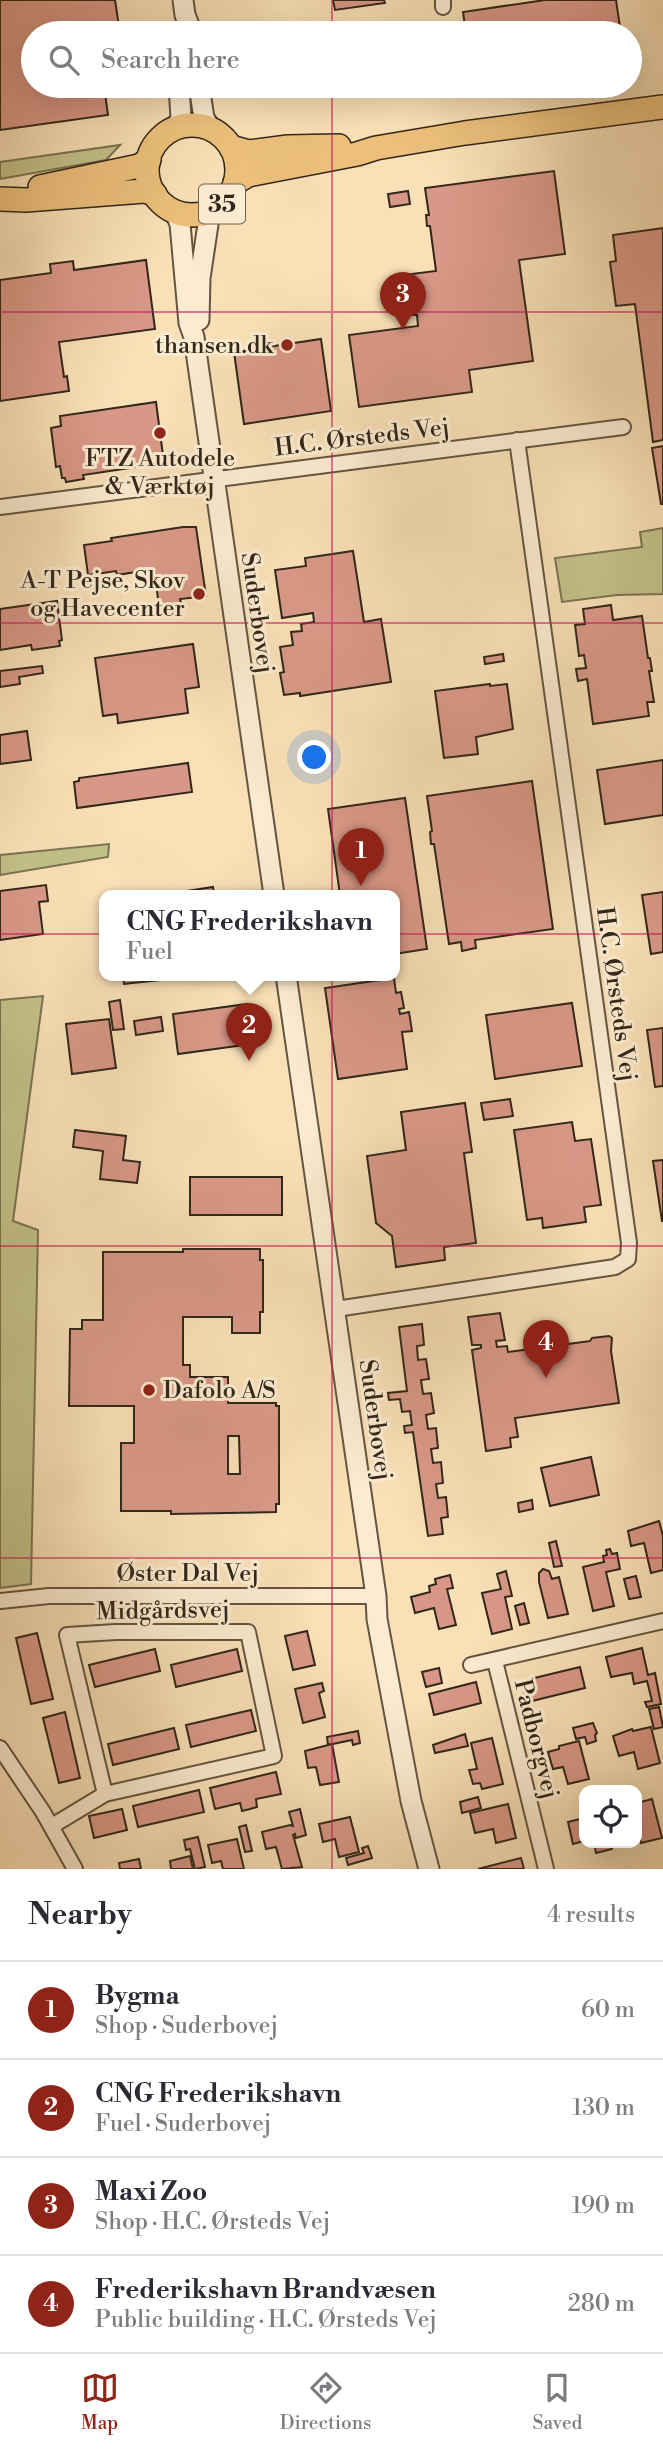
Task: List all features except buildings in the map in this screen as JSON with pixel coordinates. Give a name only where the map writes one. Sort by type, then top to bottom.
[{"type":"main road","name":"35","points":[[235,183],[247,176],[357,155],[376,148],[663,107]]},
{"type":"main road","points":[[155,194],[150,183],[149,160],[154,147],[163,136],[175,129],[199,125],[222,136],[231,147]]},
{"type":"main road","name":"35","points":[[155,194],[163,204],[174,210],[198,214],[221,205],[235,183],[237,171],[231,147],[249,152],[288,147],[356,145],[376,148]]},
{"type":"main road","points":[[4,199],[25,190],[139,166],[149,160]]},
{"type":"main road","points":[[4,199],[26,200],[144,191],[155,194]]},
{"type":"street","points":[[175,129],[181,118],[180,98]]},
{"type":"street","points":[[201,98],[204,118],[211,129]]},
{"type":"street","name":"Suderbovej","points":[[174,210],[180,224],[189,323],[194,337],[273,890]]},
{"type":"street","name":"Suderbovej","points":[[194,337],[199,320],[200,278],[209,211]]},
{"type":"street","name":"H.C. Ørsteds Vej","points":[[0,507],[623,427]]},
{"type":"street","name":"H.C. Ørsteds Vej","points":[[335,1309],[615,1267],[628,1259],[629,1243],[517,440]]},
{"type":"street","name":"Suderbovej","points":[[287,981],[376,1596],[377,1619],[411,1801],[429,1869]]},
{"type":"street","name":"Øster Dal Vej","points":[[0,1601],[19,1597],[63,1596],[376,1596]]},
{"type":"street","name":"Padborgvej","points":[[471,1665],[663,1621]]},
{"type":"street","name":"Midgårdsvej","points":[[52,1826],[105,1794],[274,1756],[248,1632],[116,1632],[67,1635],[105,1794]]},
{"type":"street","name":"Padborgvej","points":[[495,1661],[546,1869]]},
{"type":"street","points":[[0,1748],[52,1826],[75,1869]]},
{"type":"shaded area","points":[[120,145],[106,160],[0,179],[0,162]]},
{"type":"shaded area","points":[[663,528],[663,594],[617,595],[562,602],[555,558],[642,547],[640,532]]},
{"type":"shaded area","points":[[109,844],[108,857],[0,875],[0,855]]},
{"type":"shaded area","points":[[43,996],[13,1221],[38,1230],[31,1584],[0,1588],[0,1000]]},
{"type":"place","name":"Maxi Zoo","points":[[403,330]]},
{"type":"place","name":"thansen.dk","points":[[287,345]]},
{"type":"place","name":"FTZ Autodele & Værktøj","points":[[160,433]]},
{"type":"place","name":"A-T Pejse, Skov og Havecenter","points":[[199,594]]},
{"type":"place","name":"Bygma","points":[[361,886]]},
{"type":"place","name":"CNG Frederikshavn","points":[[249,1061]]},
{"type":"place","name":"Frederikshavn Brandvæsen","points":[[546,1378]]},
{"type":"place","name":"Dafolo A/S","points":[[149,1390]]}]
